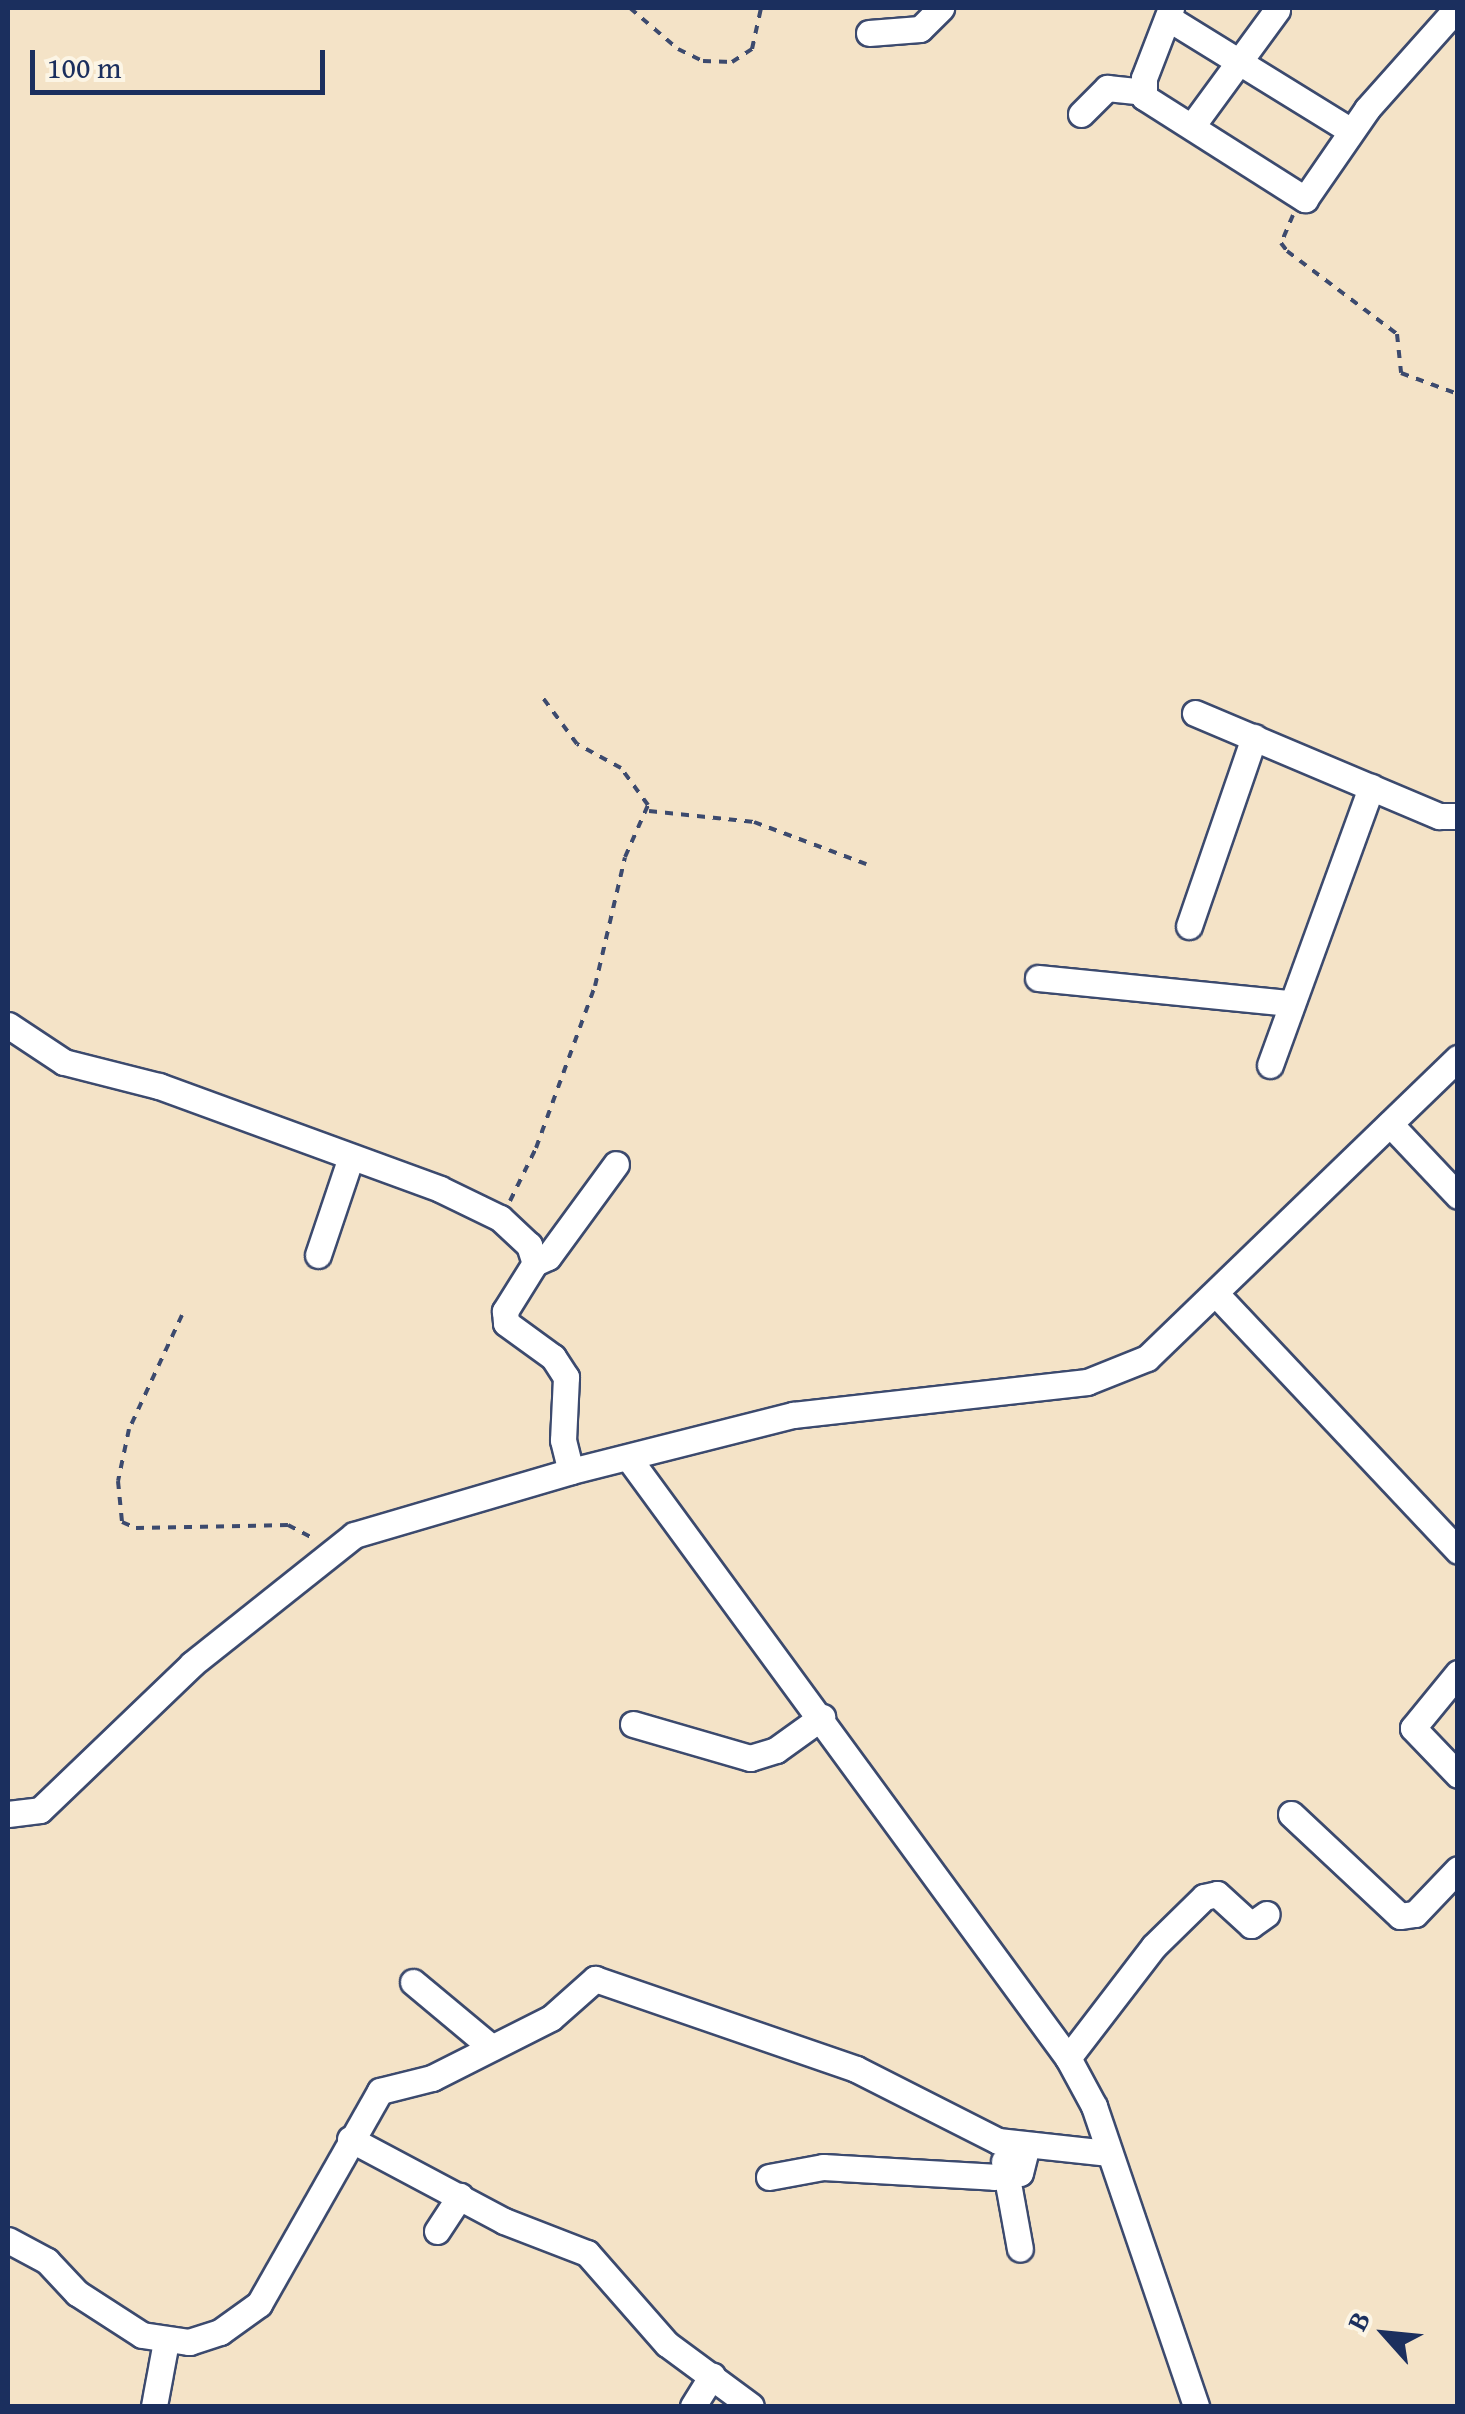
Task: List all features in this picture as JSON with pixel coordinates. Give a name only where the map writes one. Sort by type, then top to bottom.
[{"type":"street","points":[[869,33],[920,28],[941,8]]},
{"type":"street","points":[[1081,114],[1107,88],[1143,92],[1304,200],[1351,131],[1456,8]]},
{"type":"street","points":[[1192,126],[1277,10]]},
{"type":"street","points":[[1143,92],[1170,13],[1238,62],[1351,131]]},
{"type":"street","points":[[1195,713],[1439,816],[1458,816]]},
{"type":"street","points":[[1190,926],[1254,737]]},
{"type":"street","points":[[1270,1065],[1288,1003],[1371,787]]},
{"type":"street","points":[[1038,978],[1288,1003]]},
{"type":"street","points":[[8,1025],[64,1062],[159,1086],[351,1157],[500,1218],[529,1245],[535,1263]]},
{"type":"street","points":[[8,1814],[40,1810],[192,1664],[330,1552],[391,1523],[571,1471],[630,1460],[793,1415],[1086,1382],[1147,1358],[1458,1058]]},
{"type":"street","points":[[1390,1124],[1458,1196]]},
{"type":"street","points":[[318,1255],[351,1157]]},
{"type":"street","points":[[571,1471],[562,1440],[566,1377],[554,1357],[511,1329],[505,1317],[535,1263],[548,1257],[616,1164]]},
{"type":"street","points":[[1216,1294],[1458,1551]]},
{"type":"street","points":[[630,1460],[822,1717],[1068,2058],[1109,2153],[1196,2406]]},
{"type":"street","points":[[1458,1673],[1413,1728],[1458,1775]]},
{"type":"street","points":[[633,1724],[750,1758],[776,1750],[822,1717]]},
{"type":"street","points":[[1291,1814],[1400,1916],[1415,1914],[1458,1870]]},
{"type":"street","points":[[1068,2058],[1154,1946],[1204,1897],[1217,1894],[1251,1925],[1266,1914]]},
{"type":"street","points":[[8,2240],[47,2261],[106,2314],[166,2341],[220,2332],[258,2304],[380,2091],[432,2078],[551,2018],[589,1982],[602,1979],[856,2069],[998,2141],[1109,2153]]},
{"type":"street","points":[[413,1982],[492,2047]]},
{"type":"street","points":[[350,2139],[504,2222],[587,2253],[667,2344],[751,2406]]},
{"type":"street","points":[[998,2141],[1008,2175],[1020,2249]]},
{"type":"street","points":[[768,2177],[823,2167],[944,2178],[1008,2175],[1020,2173],[1026,2146]]},
{"type":"street","points":[[437,2231],[460,2196]]},
{"type":"street","points":[[154,2406],[166,2341]]},
{"type":"street","points":[[693,2406],[712,2376]]},
{"type":"path","points":[[630,8],[678,50],[703,60],[732,62],[752,49],[762,8]]},
{"type":"path","points":[[1304,200],[1284,226],[1286,251],[1397,334],[1401,373],[1458,394]]},
{"type":"path","points":[[543,698],[577,744],[621,768],[647,811]]},
{"type":"path","points":[[647,811],[754,822],[866,864]]},
{"type":"path","points":[[500,1218],[560,1084],[595,986],[626,857],[647,811]]},
{"type":"path","points":[[182,1315],[130,1429],[118,1481],[122,1522],[136,1528],[288,1525],[330,1552]]}]
